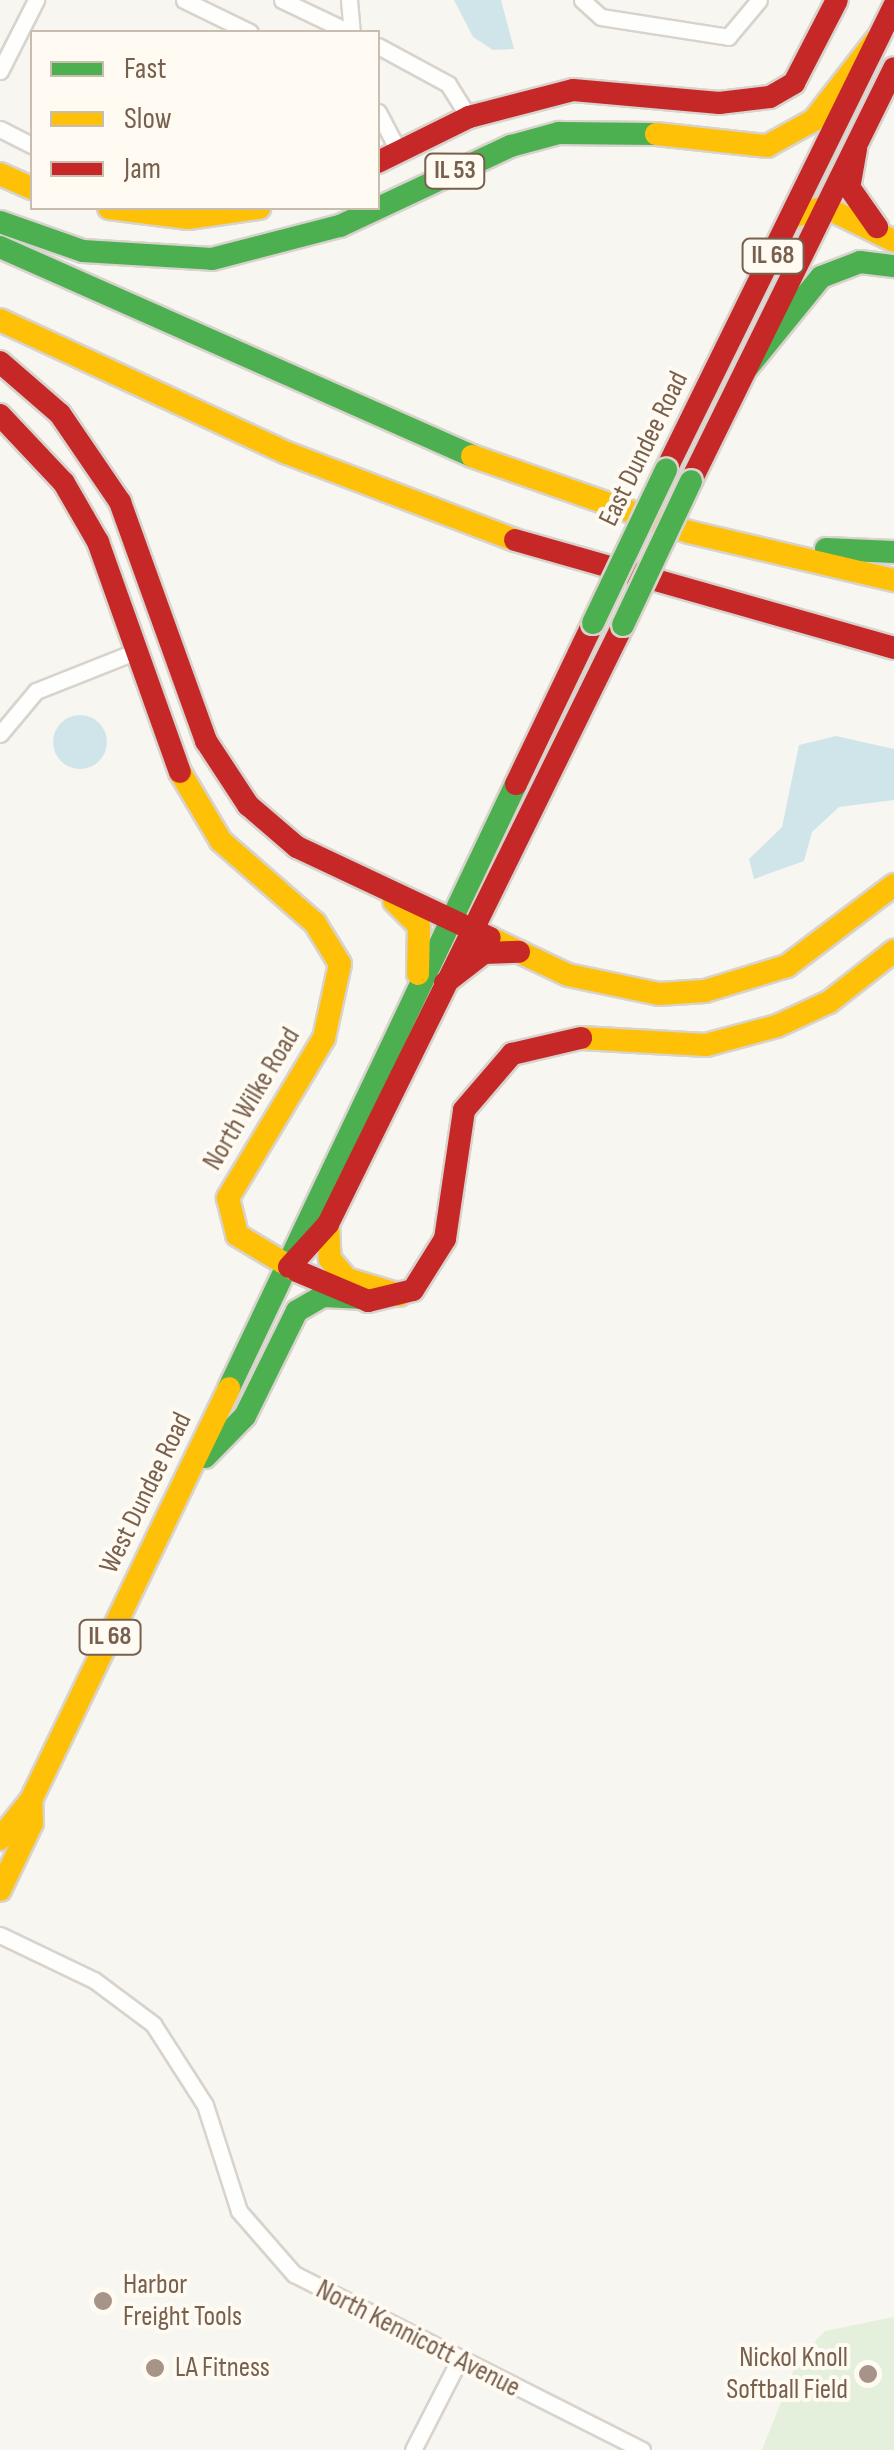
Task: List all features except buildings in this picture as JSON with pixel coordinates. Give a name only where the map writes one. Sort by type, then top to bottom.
[{"type":"main road","points":[[380,161],[469,118],[573,90],[719,104],[770,96],[794,82],[838,0]]},
{"type":"main road","name":"East Dundee Road","points":[[449,918],[894,6]]},
{"type":"main road","name":"IL 53","points":[[380,207],[511,146],[559,133],[634,130],[721,147],[767,146],[814,120],[876,40]]},
{"type":"main road","name":"East Dundee Road","points":[[472,929],[894,68]]},
{"type":"main road","points":[[856,149],[849,187],[891,240]]},
{"type":"main road","points":[[0,174],[30,187]]},
{"type":"main road","points":[[792,217],[826,208],[891,240]]},
{"type":"main road","points":[[124,210],[188,218],[245,210]]},
{"type":"main road","name":"IL 53","points":[[0,222],[83,251],[212,259],[340,226],[374,210]]},
{"type":"main road","points":[[0,247],[288,384],[722,540],[894,580]]},
{"type":"main road","points":[[747,368],[820,277],[860,262],[894,266]]},
{"type":"main road","points":[[0,320],[287,453],[482,529],[894,648]]},
{"type":"main road","points":[[0,362],[60,414],[120,502],[226,776],[297,847],[385,894],[449,918],[589,984],[705,992],[787,966],[894,885]]},
{"type":"main road","name":"North Wilke Road","points":[[0,415],[82,513],[190,801],[221,841],[316,923],[340,964],[324,1038],[228,1198],[237,1235],[289,1267],[359,1298],[400,1294]]},
{"type":"main road","points":[[722,540],[894,552]]},
{"type":"main road","points":[[385,894],[419,926],[418,974]]},
{"type":"main road","name":"West Dundee Road","points":[[0,1839],[31,1800],[289,1267],[418,974],[449,918]]},
{"type":"main road","name":"West Dundee Road","points":[[289,1267],[328,1224],[472,929]]},
{"type":"main road","points":[[328,1224],[330,1259],[347,1279],[400,1294],[440,1258],[464,1110],[512,1054],[574,1038],[706,1045],[777,1026],[829,1002],[894,950]]},
{"type":"main road","points":[[445,982],[484,953],[519,952]]},
{"type":"main road","points":[[187,1475],[245,1416],[297,1311],[323,1296],[359,1298]]},
{"type":"main road","name":"West Dundee Road","points":[[0,1890],[32,1824],[31,1800]]},
{"type":"street","points":[[0,71],[36,0]]},
{"type":"street","points":[[184,0],[246,30]]},
{"type":"street","points":[[282,0],[347,30]]},
{"type":"street","points":[[349,0],[351,30]]},
{"type":"street","points":[[582,0],[601,17],[728,37],[759,0]]},
{"type":"street","points":[[380,47],[448,84],[469,118]]},
{"type":"street","points":[[380,116],[399,152]]},
{"type":"street","points":[[0,129],[30,143]]},
{"type":"street","points":[[0,734],[36,690],[132,653]]},
{"type":"street","name":"North Kennicott Avenue","points":[[0,1935],[94,1980],[153,2024],[197,2090],[240,2211],[270,2254],[457,2364],[642,2450]]},
{"type":"street","points":[[413,2450],[457,2364]]},
{"type":"green space","points":[[894,2317],[894,2450],[762,2450],[798,2359],[825,2331]]},
{"type":"shaded area","points":[[454,0],[501,0],[514,49],[493,50],[473,37]]},
{"type":"shaded area","points":[[80,715],[99,723],[107,742],[99,761],[80,769],[61,761],[53,742],[61,723]]},
{"type":"shaded area","points":[[836,736],[894,749],[894,800],[839,807],[812,832],[804,861],[754,879],[749,859],[782,827],[799,745]]},
{"type":"traffic: fast","points":[[380,207],[511,146],[559,133],[656,134]]},
{"type":"traffic: fast","points":[[0,222],[83,251],[212,259],[340,226],[374,210]]},
{"type":"traffic: fast","points":[[0,247],[472,456]]},
{"type":"traffic: fast","points":[[747,368],[821,277],[860,262],[894,266]]},
{"type":"traffic: fast","points":[[593,623],[666,470]]},
{"type":"traffic: fast","points":[[623,625],[691,481]]},
{"type":"traffic: fast","points":[[826,549],[894,552]]},
{"type":"traffic: fast","points":[[229,1388],[516,784]]},
{"type":"traffic: fast","points":[[205,1457],[245,1416],[297,1311],[323,1296],[359,1298]]},
{"type":"traffic: slow","points":[[656,134],[767,146],[814,120],[876,40]]},
{"type":"traffic: slow","points":[[0,174],[30,187]]},
{"type":"traffic: slow","points":[[792,217],[825,207],[894,241]]},
{"type":"traffic: slow","points":[[125,210],[188,218],[245,210]]},
{"type":"traffic: slow","points":[[0,320],[287,453],[515,540]]},
{"type":"traffic: slow","points":[[472,456],[689,532],[894,580]]},
{"type":"traffic: slow","points":[[180,772],[221,841],[315,923],[340,964],[324,1038],[228,1198],[237,1235],[297,1271]]},
{"type":"traffic: slow","points":[[490,938],[568,975],[659,994],[705,991],[787,966],[894,885]]},
{"type":"traffic: slow","points":[[394,901],[419,926],[418,974]]},
{"type":"traffic: slow","points":[[581,1038],[706,1045],[777,1026],[829,1002],[894,951]]},
{"type":"traffic: slow","points":[[328,1226],[330,1259],[347,1279],[400,1295]]},
{"type":"traffic: slow","points":[[0,1839],[31,1800],[229,1388]]},
{"type":"traffic: slow","points":[[0,1890],[32,1823],[31,1800]]},
{"type":"traffic: jam","points":[[380,161],[469,117],[573,90],[719,103],[770,97],[794,83],[837,0]]},
{"type":"traffic: jam","points":[[666,470],[894,6]]},
{"type":"traffic: jam","points":[[691,481],[894,68]]},
{"type":"traffic: jam","points":[[856,149],[849,187],[877,227]]},
{"type":"traffic: jam","points":[[0,362],[60,414],[120,502],[206,741],[248,805],[297,847],[490,938]]},
{"type":"traffic: jam","points":[[0,415],[64,483],[98,542],[180,772]]},
{"type":"traffic: jam","points":[[515,540],[894,648]]},
{"type":"traffic: jam","points":[[516,784],[593,623]]},
{"type":"traffic: jam","points":[[289,1267],[328,1224],[623,625]]},
{"type":"traffic: jam","points":[[445,983],[484,953],[519,952]]},
{"type":"traffic: jam","points":[[297,1271],[368,1301],[413,1290],[445,1239],[464,1110],[512,1054],[581,1038]]},
{"type":"place","name":"Harbor Freight Tools","points":[[103,2301]]},
{"type":"place","name":"LA Fitness","points":[[155,2368]]},
{"type":"place","name":"Nickol Knoll Softball Field","points":[[868,2374]]}]
